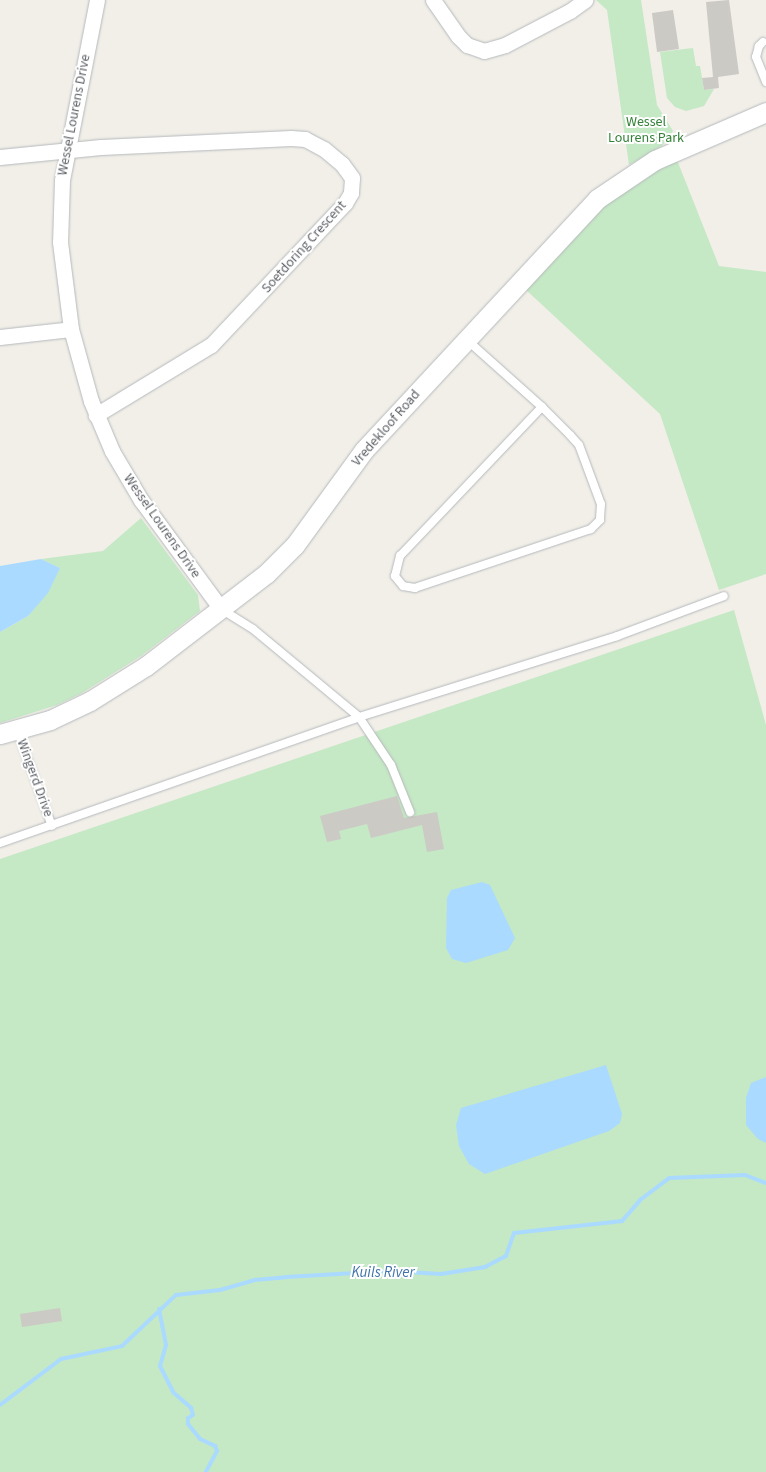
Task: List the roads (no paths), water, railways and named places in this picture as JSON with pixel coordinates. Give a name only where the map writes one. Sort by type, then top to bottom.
[{"type":"street","name":"Wessel Lourens Drive","points":[[97,0],[65,149],[60,242],[71,329],[96,416],[141,500],[221,609]]},
{"type":"street","points":[[433,0],[458,36],[467,45],[484,51],[505,45],[570,12],[585,0]]},
{"type":"street","name":"Vredekloof Road","points":[[8,732],[50,720],[90,701],[146,666],[280,562],[364,450],[585,211],[616,184],[655,160],[766,112]]},
{"type":"street","name":"Soetdoring Crescent","points":[[65,149],[305,139],[324,149],[342,164],[353,185],[345,203],[211,344],[96,416]]},
{"type":"street","points":[[0,157],[65,149]]},
{"type":"street","points":[[0,337],[71,329]]},
{"type":"lane","points":[[764,42],[759,46],[756,57],[765,79]]},
{"type":"lane","points":[[466,338],[542,407],[579,445],[601,504],[600,520],[591,528],[415,588],[403,586],[395,576],[400,556],[542,407]]},
{"type":"lane","points":[[0,843],[359,717],[617,636],[724,596]]},
{"type":"lane","points":[[221,609],[253,629],[359,717],[391,765],[410,812]]},
{"type":"lane","name":"Wingerd Drive","points":[[8,732],[52,826]]},
{"type":"water","points":[[41,559],[60,568],[48,593],[28,616],[0,632],[0,566]]},
{"type":"water","points":[[482,882],[490,885],[515,938],[508,950],[466,963],[452,959],[446,948],[447,898],[451,890]]},
{"type":"water","points":[[606,1065],[622,1114],[620,1123],[609,1131],[485,1174],[469,1164],[459,1146],[456,1125],[461,1108]]},
{"type":"water","points":[[766,1077],[766,1143],[758,1139],[746,1125],[746,1098],[751,1083]]},
{"type":"waterway","name":"Kuils River","points":[[0,1405],[61,1359],[122,1346],[176,1295],[220,1290],[254,1280],[286,1277],[390,1271],[441,1274],[485,1267],[506,1256],[514,1233],[622,1221],[640,1200],[669,1178],[745,1175],[766,1183]]},
{"type":"waterway","points":[[159,1309],[166,1345],[160,1366],[174,1393],[191,1408],[193,1415],[188,1418],[188,1424],[200,1439],[215,1446],[217,1451],[206,1472]]},
{"type":"park label","name":"Wessel Lourens Park","points":[[646,130]]}]
